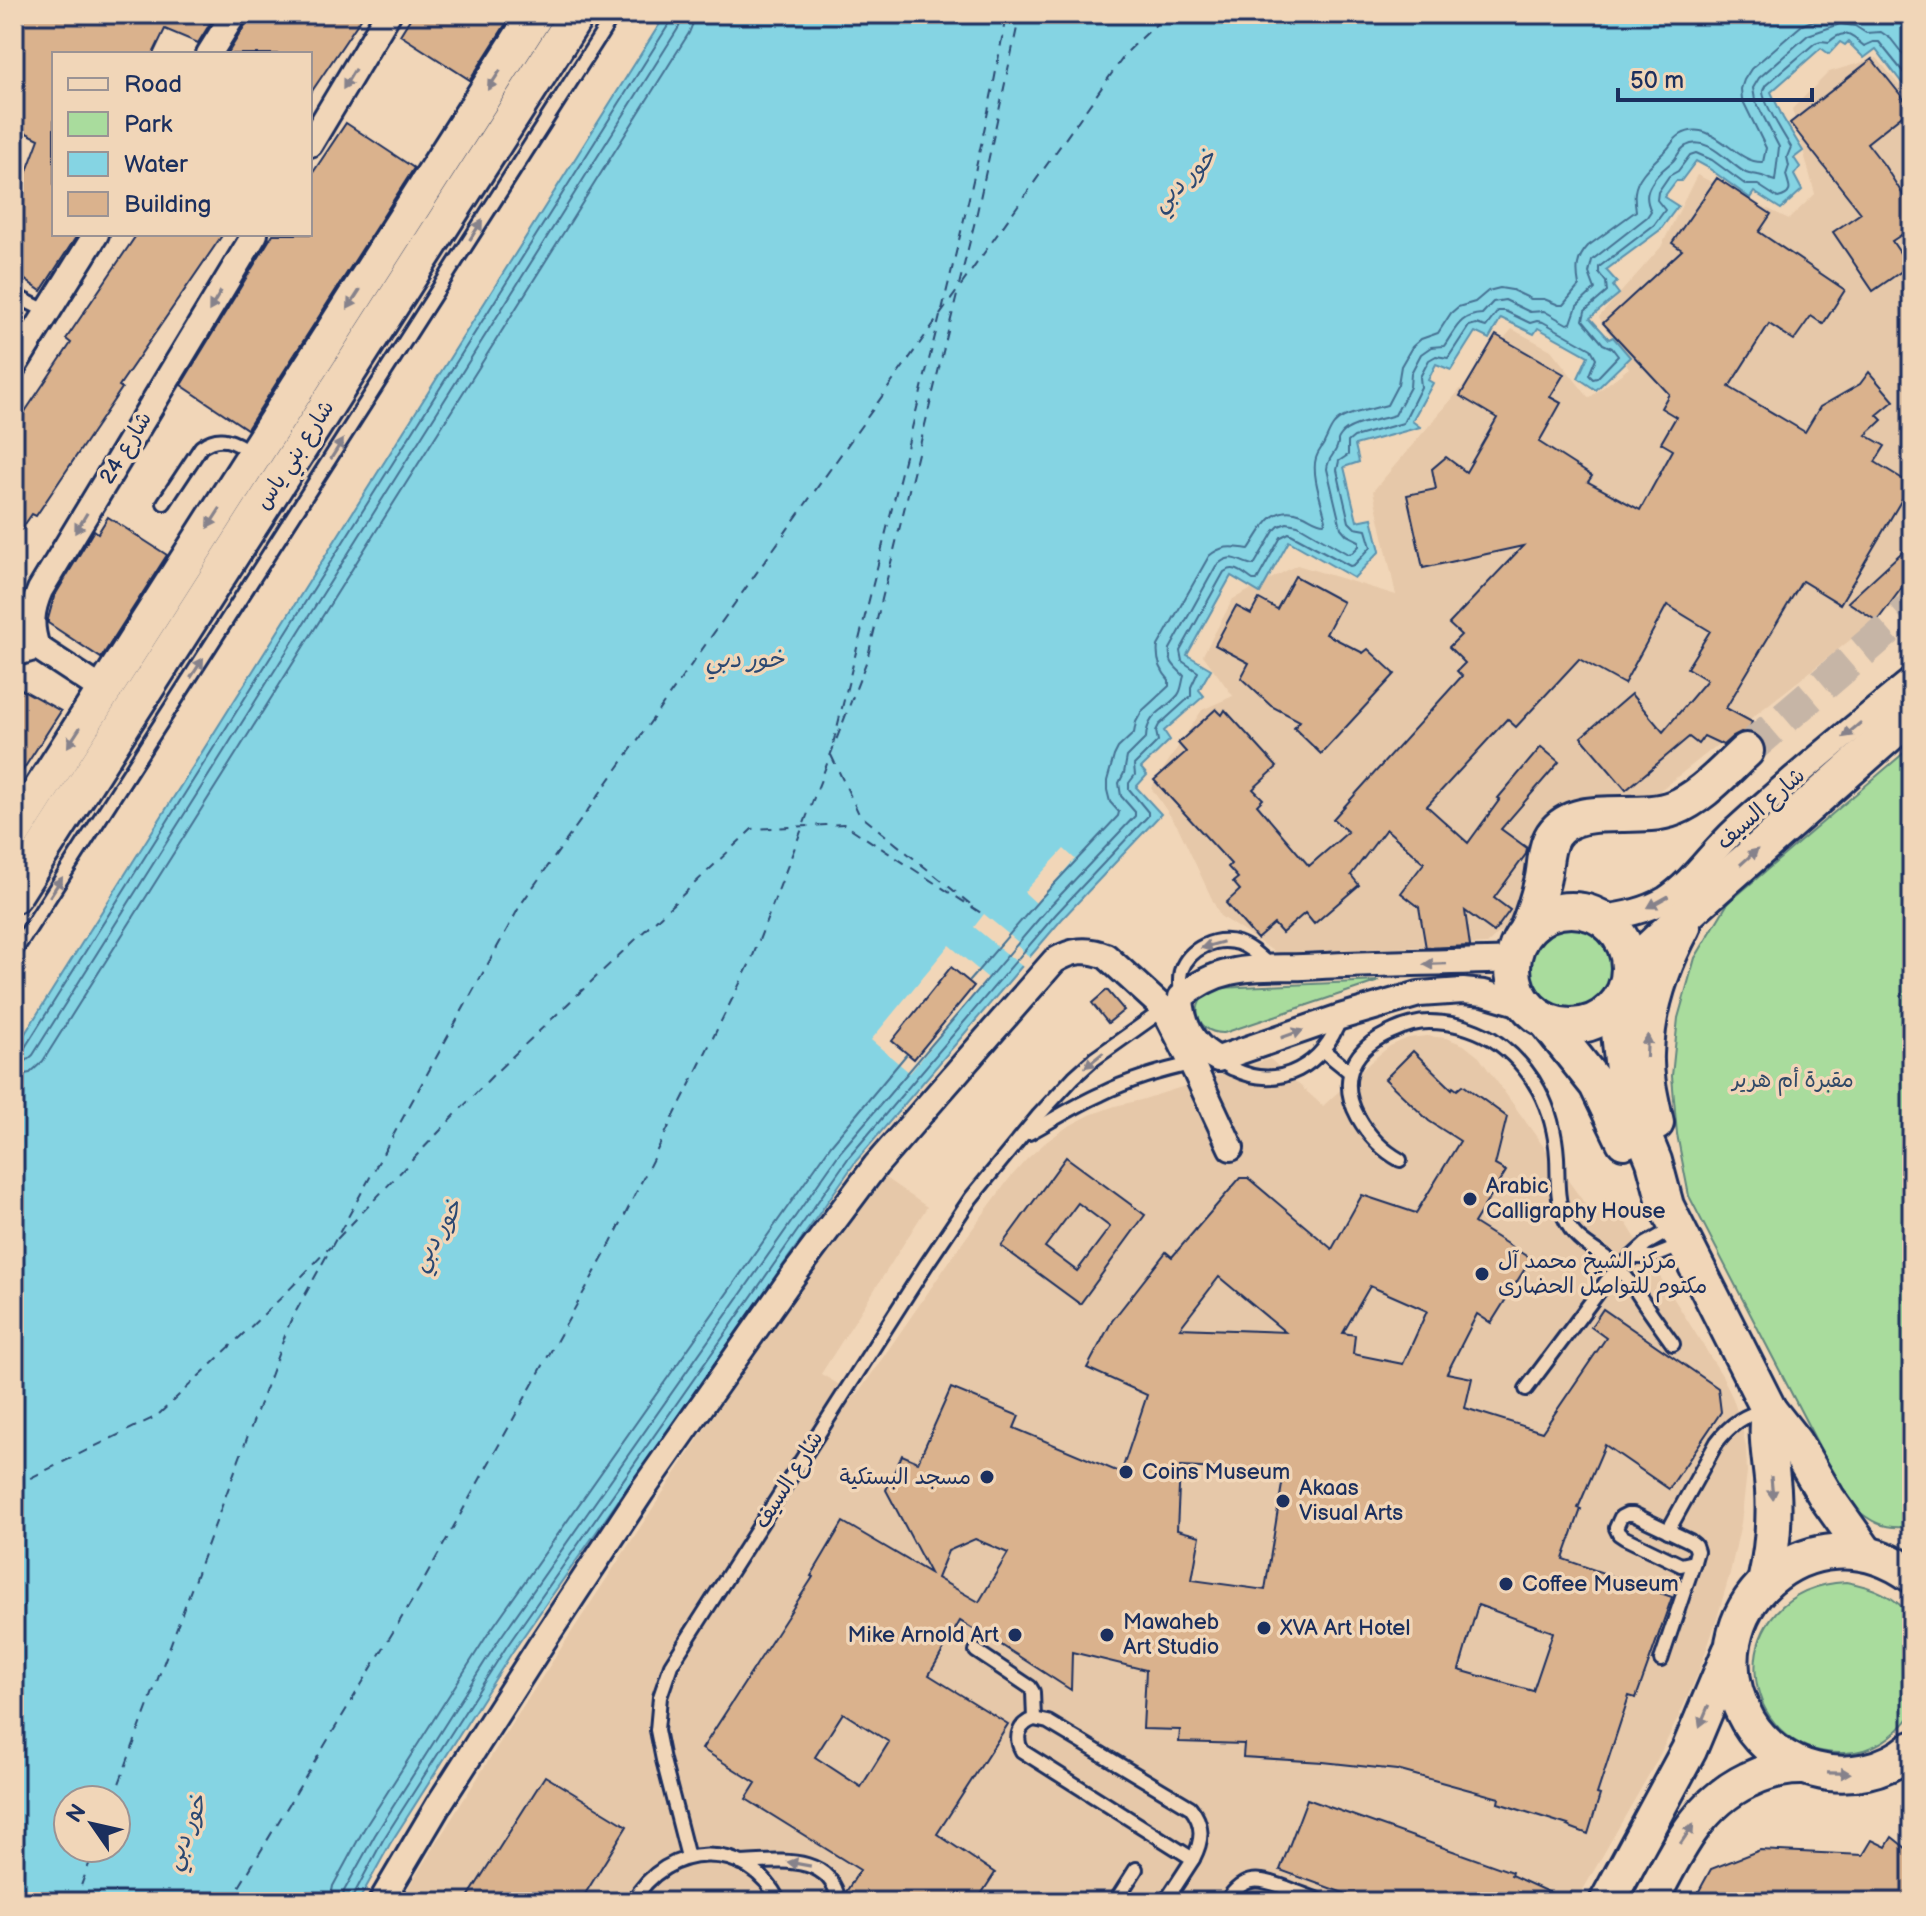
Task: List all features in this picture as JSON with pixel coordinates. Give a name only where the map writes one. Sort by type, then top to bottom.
[{"type":"street","points":[[210,52],[234,14]]},
{"type":"street","points":[[312,141],[388,14]]},
{"type":"street","name":"شارع بني ياس","points":[[14,832],[536,14]]},
{"type":"street","name":"شارع بني ياس","points":[[14,895],[577,14]]},
{"type":"street","points":[[14,366],[95,236]]},
{"type":"street","name":"شارع 24","points":[[26,650],[32,633],[34,604],[40,590],[254,236]]},
{"type":"street","points":[[26,650],[104,691]]},
{"type":"street","name":"شارع السيف","points":[[1593,915],[1636,912],[1668,898],[1748,818],[1912,680]]},
{"type":"street","name":"شارع السيف","points":[[1626,982],[1695,906],[1912,714]]},
{"type":"street","points":[[1746,751],[1698,794],[1674,808],[1647,814],[1579,817],[1565,823],[1553,835],[1546,850],[1538,898],[1517,946],[1513,977],[1517,992],[1597,1085],[1634,1162],[1676,1226],[1769,1410],[1794,1442],[1827,1498],[1912,1575]]},
{"type":"street","points":[[1545,866],[1564,897],[1616,930],[1623,941],[1626,982],[1619,1032],[1624,1080],[1676,1226]]},
{"type":"street","points":[[1676,1226],[1648,1087],[1646,1056],[1649,1021],[1657,987],[1672,947],[1695,906]]},
{"type":"street","points":[[1527,929],[1537,920],[1566,910],[1593,915]]},
{"type":"street","points":[[381,1902],[439,1804],[557,1620],[781,1291],[876,1165],[1054,961],[1067,953],[1081,950],[1106,956],[1182,1010],[1190,1034],[1206,1053],[1218,1059]]},
{"type":"street","name":"شارع السيف","points":[[1173,1003],[1195,986],[1239,970],[1513,960]]},
{"type":"street","points":[[1536,1013],[1569,1027],[1585,1025],[1612,1010],[1626,982]]},
{"type":"street","name":"شارع السيف","points":[[1218,1059],[1340,1017],[1419,994],[1440,991],[1484,993],[1536,1013]]},
{"type":"street","points":[[1173,1003],[1192,1064],[1231,1148]]},
{"type":"street","points":[[1765,1583],[1774,1522],[1766,1430],[1769,1410]]},
{"type":"street","points":[[1801,1767],[1775,1752],[1754,1730],[1739,1704],[1731,1674],[1737,1625],[1745,1608],[1765,1583],[1782,1569],[1822,1552],[1886,1553]]},
{"type":"street","points":[[1607,1902],[1689,1750],[1733,1644]]},
{"type":"street","points":[[1650,1902],[1694,1823],[1709,1807],[1742,1783],[1784,1767],[1851,1774],[1876,1769],[1912,1749]]},
{"type":"street","points":[[1876,1769],[1912,1773]]},
{"type":"lane","points":[[14,953],[614,14]]},
{"type":"lane","points":[[14,295],[48,312]]},
{"type":"lane","points":[[164,503],[201,447],[209,441],[227,439],[254,455]]},
{"type":"lane","points":[[1173,1003],[1187,960],[1197,949],[1211,942],[1241,944],[1273,968]]},
{"type":"lane","name":"شارع السيف","points":[[688,1857],[657,1730],[660,1697],[671,1665],[948,1231],[997,1166],[1074,1077],[1094,1059],[1173,1003]]},
{"type":"lane","points":[[1218,1059],[1253,1076],[1272,1077],[1292,1073],[1324,1051],[1340,1017]]},
{"type":"lane","points":[[1400,1160],[1371,1136],[1356,1113],[1349,1093],[1350,1072],[1362,1050],[1371,1042],[1403,1027],[1426,1022],[1449,1023],[1491,1039],[1523,1066],[1546,1103],[1553,1124],[1559,1197],[1565,1221],[1580,1241],[1619,1268],[1673,1344]]},
{"type":"lane","points":[[1324,1051],[1350,1072]]},
{"type":"lane","name":"شارع السيف","points":[[1023,1136],[1122,1084],[1218,1059]]},
{"type":"lane","points":[[1633,1257],[1653,1257],[1676,1226]]},
{"type":"lane","points":[[1526,1389],[1619,1268],[1646,1244],[1676,1226]]},
{"type":"lane","points":[[1668,1531],[1724,1432],[1745,1417],[1769,1410]]},
{"type":"lane","points":[[1661,1660],[1697,1557],[1697,1551],[1695,1545],[1633,1514],[1621,1517],[1616,1528],[1625,1538],[1681,1565],[1694,1562]]},
{"type":"lane","points":[[976,1651],[1030,1687],[1034,1719]]},
{"type":"lane","points":[[1165,1902],[1193,1859],[1201,1841],[1200,1823],[1190,1807],[1048,1722],[1034,1719],[1020,1727],[1017,1736],[1022,1751],[1193,1859]]},
{"type":"lane","points":[[633,1902],[656,1872],[688,1857],[714,1856],[755,1871],[768,1883],[779,1902]]},
{"type":"lane","points":[[740,1863],[789,1861],[814,1866],[833,1884],[839,1902]]},
{"type":"lane","points":[[1115,1902],[1136,1869]]},
{"type":"lane","points":[[1226,1902],[1238,1887],[1261,1880],[1316,1901]]},
{"type":"shaded area","points":[[1877,58],[1912,101],[1912,591],[1653,796],[1551,823],[1515,918],[1487,944],[1276,953],[1220,916],[1178,827],[1151,788],[1202,710],[1233,696],[1203,655],[1233,599],[1297,565],[1396,595],[1373,491],[1512,329],[1551,350],[1589,398],[1629,368],[1599,317],[1661,247],[1697,175],[1789,219],[1815,194],[1792,109],[1829,72]]},
{"type":"shaded area","points":[[1408,1038],[1446,1038],[1464,1045],[1479,1057],[1593,1215],[1615,1205],[1723,1377],[1741,1423],[1746,1447],[1747,1472],[1741,1523],[1730,1573],[1699,1671],[1655,1764],[1576,1902],[399,1902],[516,1717],[780,1314],[881,1175],[927,1207],[821,1374],[857,1395],[1009,1179],[1027,1159],[1067,1127],[1115,1106],[1270,1059],[1323,1106],[1390,1046]]},
{"type":"green space","name":"مقبرة أم هرير","points":[[1912,746],[1912,1526],[1893,1527],[1871,1520],[1849,1504],[1689,1196],[1677,1134],[1672,1076],[1678,1018],[1695,958],[1728,903]]},
{"type":"green space","points":[[1570,918],[1589,922],[1605,933],[1616,949],[1620,968],[1616,987],[1605,1003],[1589,1014],[1570,1018],[1551,1014],[1535,1003],[1524,987],[1520,968],[1524,949],[1535,933],[1551,922]]},
{"type":"green space","points":[[1379,981],[1224,1033],[1206,1028],[1198,1014],[1202,999],[1218,988]]},
{"type":"green space","points":[[1846,1582],[1883,1593],[1906,1611],[1912,1625],[1913,1664],[1912,1714],[1883,1741],[1865,1750],[1845,1753],[1808,1747],[1780,1729],[1762,1702],[1756,1672],[1760,1640],[1776,1612],[1805,1592]]},
{"type":"water","name":"خور دبي","points":[[666,14],[1912,14],[1912,96],[1876,49],[1864,58],[1848,42],[1845,45],[1840,42],[1829,54],[1821,48],[1771,92],[1803,151],[1794,158],[1800,167],[1794,175],[1802,190],[1781,209],[1754,192],[1750,198],[1696,161],[1681,181],[1676,181],[1664,197],[1678,206],[1660,230],[1606,270],[1617,282],[1613,286],[1619,294],[1590,318],[1609,339],[1613,337],[1630,357],[1596,390],[1578,378],[1588,356],[1538,328],[1534,334],[1501,318],[1489,339],[1475,332],[1451,370],[1436,364],[1428,380],[1433,383],[1412,421],[1420,427],[1355,445],[1359,462],[1344,467],[1357,521],[1372,518],[1380,551],[1354,578],[1289,541],[1260,593],[1231,576],[1187,655],[1211,669],[1199,690],[1204,696],[1164,731],[1170,740],[1141,768],[1147,775],[1136,787],[1161,814],[1062,919],[856,1161],[513,1651],[390,1844],[358,1902],[14,1902],[14,1051]]},
{"type":"pier","points":[[1064,849],[1075,859],[1036,903],[1024,892]]},
{"type":"pier","points":[[984,914],[1018,942],[1016,945],[1031,958],[1023,967],[974,927]]},
{"type":"pier","points":[[949,945],[988,978],[910,1073],[871,1040]]},
{"type":"building","points":[[14,14],[216,14],[198,43],[165,29],[154,52],[52,52],[52,236],[77,236],[41,291],[14,272],[14,206],[39,139],[14,127]]},
{"type":"building","points":[[249,14],[364,14],[312,91],[312,52],[229,52]]},
{"type":"building","points":[[413,14],[512,14],[470,80],[400,35]]},
{"type":"building","points":[[1872,59],[1911,108],[1867,143],[1912,209],[1912,228],[1892,241],[1909,266],[1873,291],[1833,232],[1861,213],[1790,123]]},
{"type":"building","points":[[346,123],[414,168],[247,429],[181,385],[272,236],[312,236],[312,174]]},
{"type":"building","points":[[1717,178],[1771,214],[1759,232],[1845,290],[1823,324],[1811,316],[1794,340],[1769,324],[1729,387],[1805,432],[1820,407],[1860,384],[1869,372],[1894,401],[1877,415],[1882,420],[1866,435],[1885,446],[1875,462],[1911,484],[1840,604],[1802,581],[1726,708],[1752,722],[1748,732],[1733,736],[1723,745],[1704,736],[1698,744],[1689,737],[1626,790],[1581,737],[1631,694],[1663,732],[1707,680],[1687,668],[1710,631],[1667,605],[1624,684],[1579,659],[1516,727],[1507,719],[1427,806],[1468,843],[1498,798],[1541,747],[1559,762],[1501,829],[1527,848],[1526,854],[1494,898],[1510,910],[1494,932],[1465,911],[1470,946],[1426,948],[1419,907],[1401,893],[1424,863],[1386,829],[1351,875],[1359,885],[1314,924],[1305,913],[1282,933],[1274,924],[1257,939],[1226,903],[1240,890],[1233,882],[1238,878],[1228,867],[1231,864],[1154,780],[1186,752],[1178,743],[1216,709],[1222,715],[1225,710],[1277,767],[1253,789],[1263,799],[1257,805],[1309,866],[1348,832],[1333,819],[1462,676],[1457,671],[1465,663],[1449,647],[1461,635],[1449,624],[1523,546],[1423,568],[1407,495],[1436,489],[1432,469],[1446,457],[1466,472],[1497,418],[1460,396],[1496,335],[1564,374],[1550,397],[1561,403],[1539,442],[1592,476],[1588,482],[1640,510],[1673,450],[1661,443],[1676,417],[1661,408],[1669,394],[1603,323],[1682,250],[1672,243]]},
{"type":"building","points":[[136,236],[222,236],[119,386],[122,388],[36,516],[32,514],[14,540],[14,428],[71,343],[66,339]]},
{"type":"building","points":[[108,517],[167,555],[101,658],[48,623],[48,619],[54,597],[94,530],[98,533]]},
{"type":"building","points":[[1912,543],[1912,574],[1877,621],[1848,602]]},
{"type":"building","points":[[1295,576],[1343,602],[1326,634],[1363,653],[1368,649],[1395,674],[1321,754],[1294,728],[1300,721],[1271,706],[1241,678],[1249,663],[1215,645],[1236,606],[1251,614],[1259,599],[1277,609]]},
{"type":"building","points":[[14,685],[61,711],[14,784]]},
{"type":"building","points":[[951,967],[974,986],[914,1059],[892,1041]]},
{"type":"building","points":[[1107,990],[1124,1010],[1108,1023],[1092,1003]]},
{"type":"building","points":[[1413,1051],[1452,1089],[1457,1090],[1463,1085],[1507,1117],[1495,1165],[1506,1171],[1474,1223],[1531,1259],[1491,1323],[1477,1314],[1447,1373],[1472,1378],[1465,1408],[1542,1432],[1606,1338],[1591,1327],[1603,1309],[1718,1388],[1721,1412],[1669,1489],[1605,1445],[1578,1508],[1581,1509],[1563,1559],[1672,1597],[1636,1698],[1629,1696],[1597,1794],[1600,1795],[1588,1834],[1498,1803],[1499,1798],[1397,1770],[1243,1757],[1244,1744],[1179,1742],[1180,1730],[1143,1729],[1146,1670],[1072,1652],[1071,1690],[960,1621],[929,1675],[1008,1724],[937,1834],[995,1873],[976,1902],[862,1902],[846,1892],[860,1870],[746,1799],[756,1783],[702,1749],[813,1577],[843,1522],[930,1573],[886,1490],[902,1455],[918,1462],[951,1388],[1019,1416],[1014,1428],[1121,1473],[1147,1395],[1087,1368],[1112,1321],[1166,1252],[1172,1257],[1240,1178],[1248,1178],[1332,1249],[1362,1195],[1416,1213],[1460,1141],[1429,1121],[1385,1079]],"holes":[[[1219,1277],[1285,1332],[1180,1328]],[[1370,1286],[1427,1311],[1403,1364],[1353,1354],[1355,1335],[1343,1333]],[[1180,1467],[1284,1472],[1265,1590],[1192,1580],[1200,1536],[1177,1530]],[[975,1539],[1008,1553],[979,1602],[937,1578],[948,1551]],[[1478,1605],[1553,1632],[1533,1691],[1459,1670]],[[843,1713],[889,1742],[861,1787],[815,1757]]]},
{"type":"building","points":[[1066,1157],[1145,1215],[1080,1304],[1001,1246]],"holes":[[[1078,1203],[1110,1227],[1077,1271],[1045,1247]]]},
{"type":"building","points":[[545,1776],[627,1826],[580,1902],[465,1902]]},
{"type":"building","points":[[1307,1799],[1512,1872],[1511,1875],[1570,1902],[1368,1902],[1280,1870]]},
{"type":"building","points":[[1892,1837],[1912,1853],[1912,1902],[1693,1902],[1711,1869],[1760,1850],[1863,1855],[1872,1840],[1886,1847]]},
{"type":"ferry route","points":[[942,310],[969,200],[1006,14]]},
{"type":"ferry route","points":[[959,285],[1020,14]]},
{"type":"ferry route","points":[[119,1784],[290,1322],[521,904],[1127,52],[1167,14]]},
{"type":"ferry route","points":[[230,1902],[419,1589],[611,1243],[751,961],[867,660],[958,291]]},
{"type":"ferry route","points":[[833,744],[940,316]]},
{"type":"ferry route","points":[[831,755],[859,814],[974,907]]},
{"type":"ferry route","points":[[337,1239],[495,1073],[752,829],[844,824],[984,915]]},
{"type":"ferry route","points":[[14,1486],[157,1416],[330,1247]]},
{"type":"ferry route","points":[[75,1902],[89,1864]]},
{"type":"tunnel","points":[[1746,751],[1912,608]]},
{"type":"place","name":"Arabic Calligraphy House","points":[[1470,1199]]},
{"type":"place","name":"مركز الشيخ محمد آل مكتوم للتواصل الحضارى","points":[[1482,1274]]},
{"type":"place","name":"Coins Museum","points":[[1126,1472]]},
{"type":"place","name":"مسجد البستكية","points":[[987,1477]]},
{"type":"place","name":"Akaas Visual Arts","points":[[1283,1501]]},
{"type":"place","name":"Coffee Museum","points":[[1506,1584]]},
{"type":"place","name":"XVA Art Hotel","points":[[1264,1628]]},
{"type":"place","name":"Mike Arnold Art","points":[[1015,1635]]},
{"type":"place","name":"Mawaheb Art Studio","points":[[1107,1635]]}]
